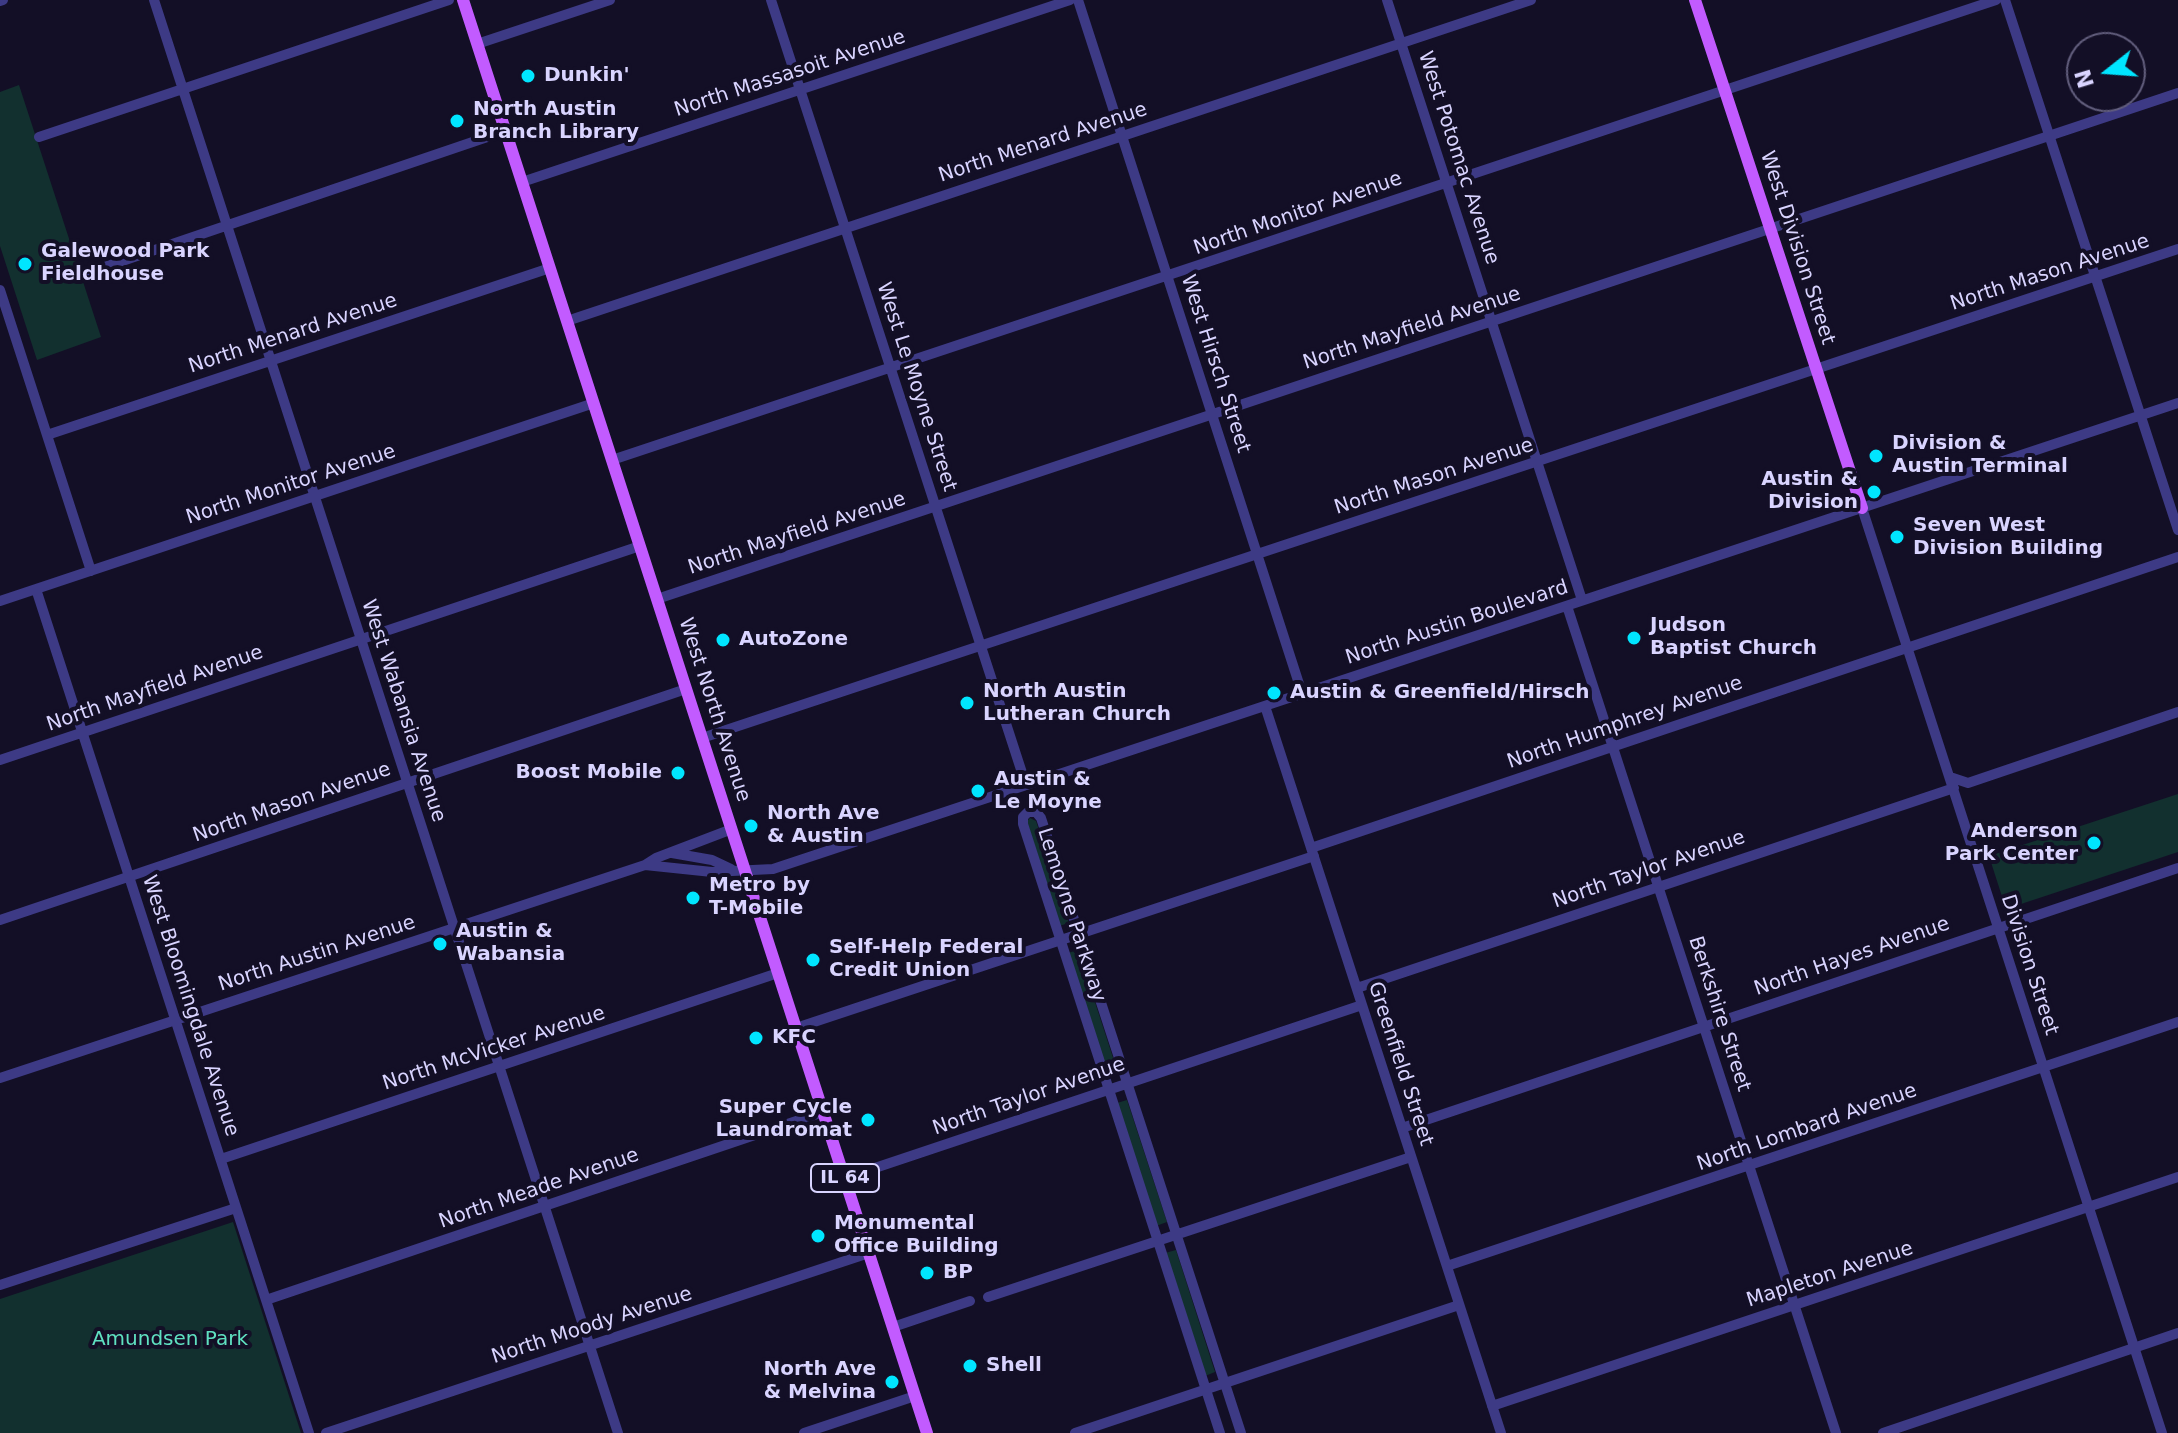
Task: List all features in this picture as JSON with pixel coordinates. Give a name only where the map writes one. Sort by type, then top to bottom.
[{"type":"main road","name":"West North Avenue","points":[[463,0],[927,1433]]},
{"type":"main road","name":"West Division Street","points":[[1695,0],[1862,508]]},
{"type":"street","name":"West Wabansia Avenue","points":[[154,0],[618,1433]]},
{"type":"street","points":[[39,137],[449,0]]},
{"type":"street","points":[[477,44],[610,0]]},
{"type":"street","name":"West Le Moyne Street","points":[[771,0],[1026,785]]},
{"type":"street","name":"North Massasoit Avenue","points":[[522,182],[1070,0]]},
{"type":"street","name":"West Hirsch Street","points":[[1078,0],[1302,693]]},
{"type":"street","name":"West Potomac Avenue","points":[[1387,0],[1582,600]]},
{"type":"street","name":"North Menard Avenue","points":[[567,321],[1531,0]]},
{"type":"street","name":"North Monitor Avenue","points":[[612,460],[1996,0]]},
{"type":"street","points":[[2005,0],[2178,530]]},
{"type":"street","name":"North Mayfield Avenue","points":[[657,599],[2178,93]]},
{"type":"street","points":[[84,274],[505,131]]},
{"type":"street","name":"North Mason Avenue","points":[[702,738],[2178,249]]},
{"type":"street","name":"North Menard Avenue","points":[[47,435],[550,268]]},
{"type":"street","points":[[0,290],[91,571]]},
{"type":"street","name":"North Monitor Avenue","points":[[0,601],[594,403]]},
{"type":"street","name":"North Austin Boulevard","points":[[745,871],[773,869],[2178,403]]},
{"type":"street","name":"Division Street","points":[[1862,508],[2162,1433]]},
{"type":"street","name":"North Mayfield Avenue","points":[[0,760],[640,546]]},
{"type":"street","name":"North Humphrey Avenue","points":[[796,1028],[1061,940],[1906,646],[2178,557]]},
{"type":"street","name":"West Bloomingdale Avenue","points":[[36,589],[309,1433]]},
{"type":"street","name":"Berkshire Street","points":[[1567,606],[1836,1433]]},
{"type":"street","name":"North Mason Avenue","points":[[0,920],[686,689]]},
{"type":"street","name":"Greenfield Street","points":[[1265,706],[1501,1433]]},
{"type":"street","points":[[1950,777],[1968,783],[2178,712]]},
{"type":"street","name":"North Taylor Avenue","points":[[1357,988],[1954,788]]},
{"type":"street","name":"Lemoyne Parkway","points":[[1220,1433],[1023,824],[1023,817],[1028,812],[1036,812],[1041,818],[1241,1433]]},
{"type":"street","name":"North Austin Avenue","points":[[0,1078],[645,865],[732,829]]},
{"type":"street","name":"North Austin Avenue","points":[[670,853],[712,860],[731,869]]},
{"type":"street","name":"North Austin Avenue","points":[[645,865],[712,872],[731,869],[745,871]]},
{"type":"street","name":"North Hayes Avenue","points":[[1402,1128],[2178,868]]},
{"type":"street","name":"North McVicker Avenue","points":[[221,1159],[778,973]]},
{"type":"street","name":"North Taylor Avenue","points":[[845,1178],[1362,1005]]},
{"type":"street","name":"North Lombard Avenue","points":[[1447,1266],[2178,1022]]},
{"type":"street","name":"North Meade Avenue","points":[[266,1300],[823,1112]]},
{"type":"street","points":[[988,1297],[1411,1157]]},
{"type":"street","name":"Mapleton Avenue","points":[[1492,1406],[2178,1177]]},
{"type":"street","points":[[0,1285],[236,1208]]},
{"type":"street","name":"North Moody Avenue","points":[[326,1433],[869,1253]]},
{"type":"street","points":[[893,1327],[970,1301]]},
{"type":"street","points":[[1075,1433],[1459,1305]]},
{"type":"street","points":[[1883,1433],[2178,1333]]},
{"type":"street","points":[[804,1433],[915,1396]]},
{"type":"green space","points":[[19,85],[101,337],[37,360],[0,246],[0,92]]},
{"type":"green space","points":[[2178,794],[2178,852],[2006,909],[1989,856]]},
{"type":"green space","points":[[1030,818],[1036,821],[1069,923],[1059,926],[1027,821]]},
{"type":"green space","points":[[1078,950],[1118,1073],[1108,1076],[1068,953]]},
{"type":"green space","points":[[1127,1100],[1167,1222],[1156,1226],[1117,1103]]},
{"type":"green space","name":"Amundsen Park","points":[[233,1222],[301,1433],[0,1433],[0,1299]]},
{"type":"green space","points":[[1176,1250],[1215,1372],[1205,1376],[1165,1253]]},
{"type":"place","name":"Dunkin'","points":[[528,76]]},
{"type":"place","name":"North Austin Branch Library","points":[[457,121]]},
{"type":"place","name":"Galewood Park Fieldhouse","points":[[25,264]]},
{"type":"place","name":"Division & Austin Terminal","points":[[1876,456]]},
{"type":"place","name":"Austin & Division","points":[[1874,492]]},
{"type":"place","name":"Seven West Division Building","points":[[1897,537]]},
{"type":"place","name":"Judson Baptist Church","points":[[1634,638]]},
{"type":"place","name":"AutoZone","points":[[723,640]]},
{"type":"place","name":"Austin & Greenfield/Hirsch","points":[[1274,693]]},
{"type":"place","name":"North Austin Lutheran Church","points":[[967,703]]},
{"type":"place","name":"Boost Mobile","points":[[678,773]]},
{"type":"place","name":"Austin & Le Moyne","points":[[978,791]]},
{"type":"place","name":"North Ave & Austin","points":[[751,826]]},
{"type":"place","name":"Anderson Park Center","points":[[2094,843]]},
{"type":"place","name":"Metro by T-Mobile","points":[[693,898]]},
{"type":"place","name":"Austin & Wabansia","points":[[440,944]]},
{"type":"place","name":"Self-Help Federal Credit Union","points":[[813,960]]},
{"type":"place","name":"KFC","points":[[756,1038]]},
{"type":"place","name":"Super Cycle Laundromat","points":[[868,1120]]},
{"type":"place","name":"Monumental Office Building","points":[[818,1236]]},
{"type":"place","name":"BP","points":[[927,1273]]},
{"type":"place","name":"Shell","points":[[970,1366]]},
{"type":"place","name":"North Ave & Melvina","points":[[892,1382]]}]
